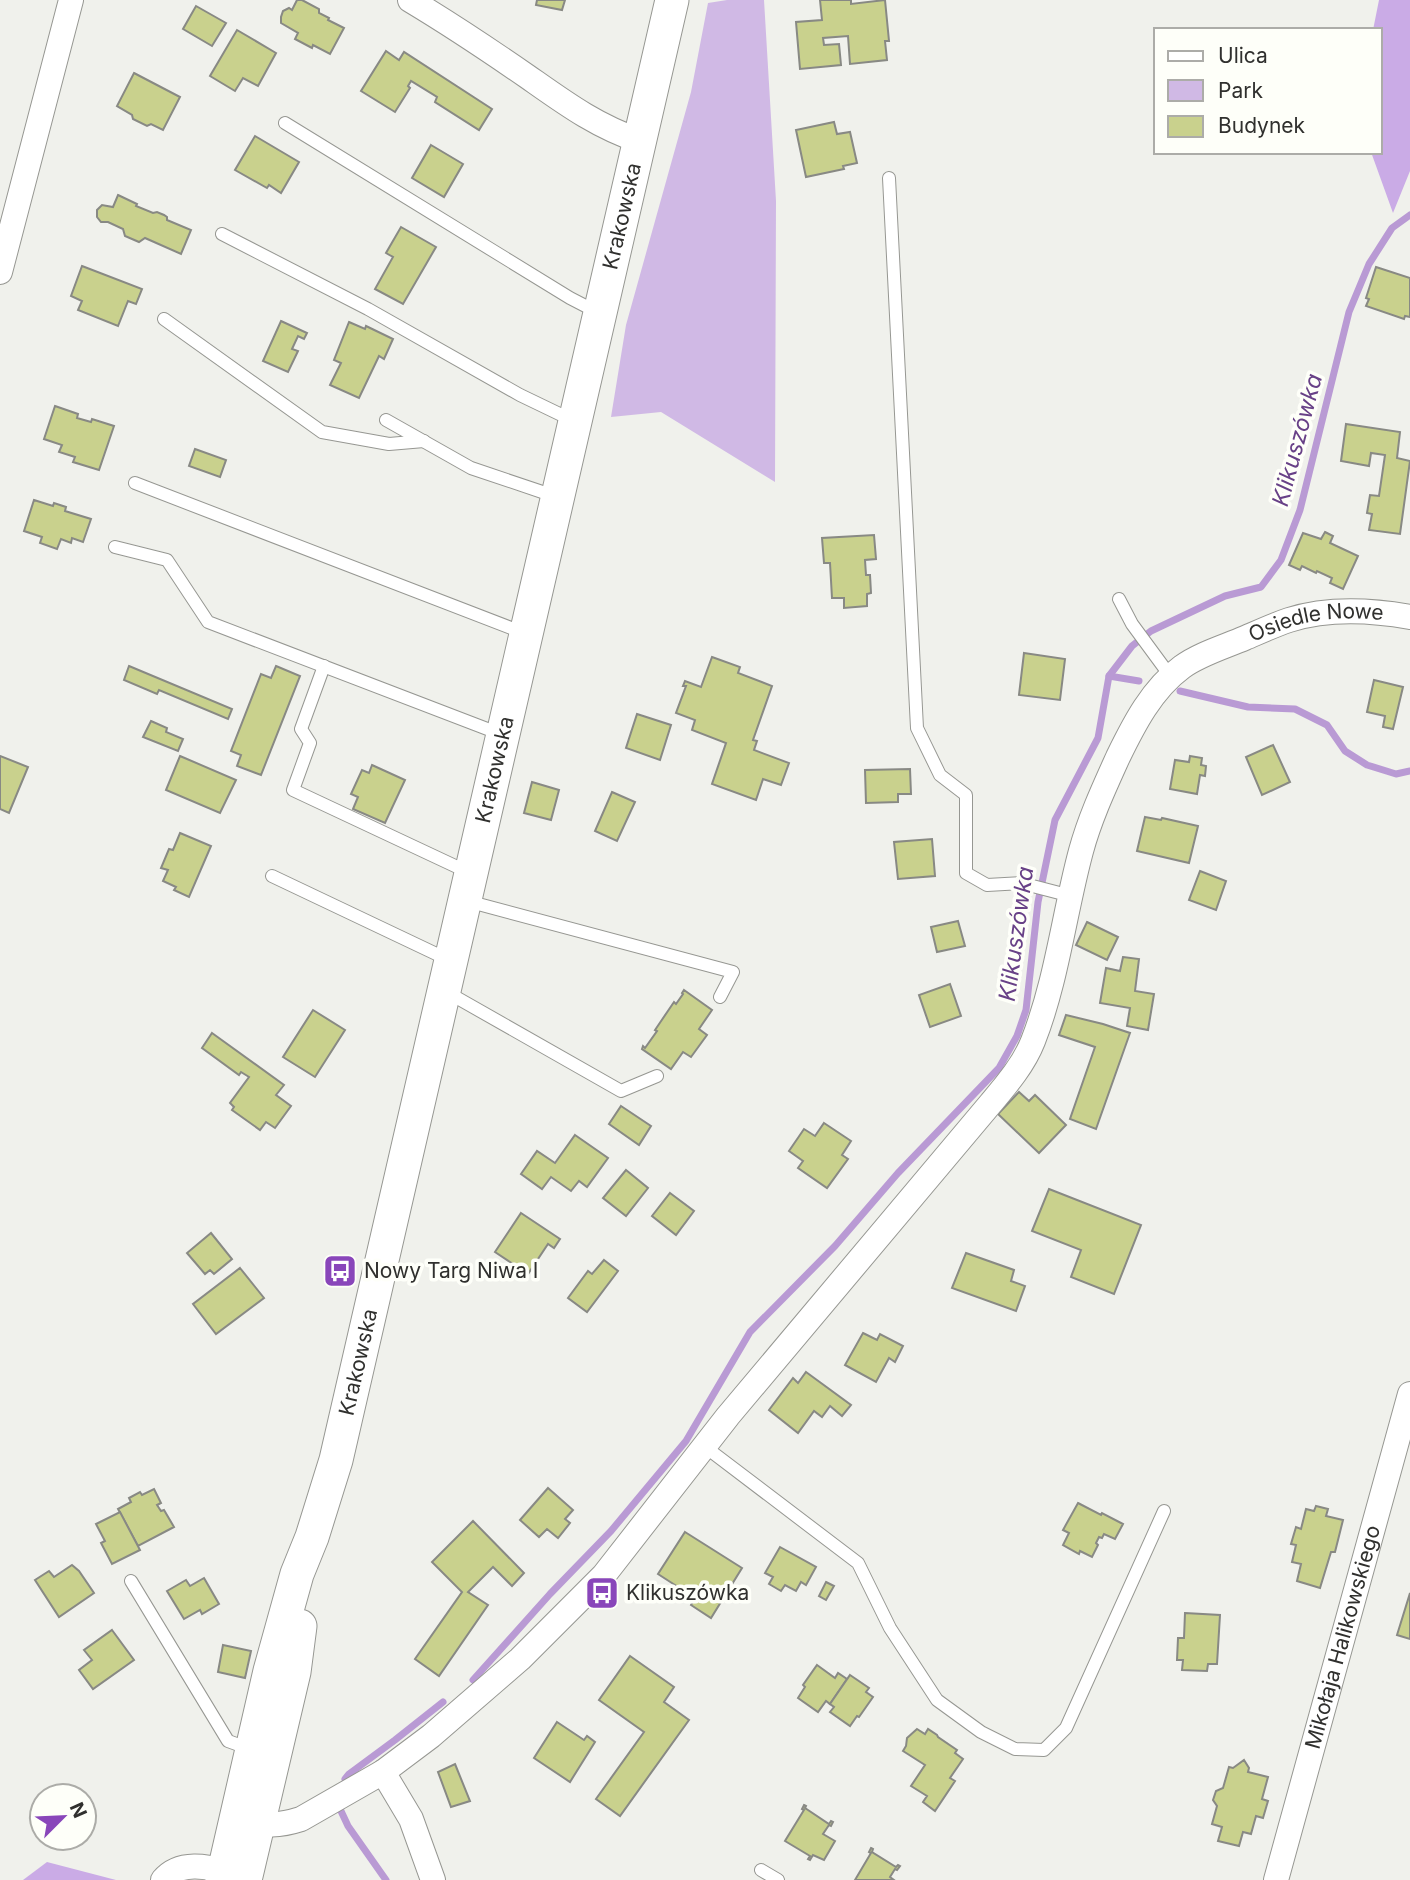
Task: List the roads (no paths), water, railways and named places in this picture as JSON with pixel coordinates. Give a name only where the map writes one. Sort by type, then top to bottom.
[{"type":"main road","name":"Krakowska","points":[[234,1876],[263,1752],[297,1574],[312,1537],[336,1460],[672,0]]},
{"type":"street","points":[[0,272],[71,0]]},
{"type":"street","points":[[410,0],[451,24],[582,114],[615,132],[640,141]]},
{"type":"street","name":"Osiedle Nowe","points":[[1171,677],[1185,666],[1223,647],[1290,619],[1347,611],[1409,611]]},
{"type":"street","points":[[247,1822],[278,1824],[301,1819],[383,1772],[431,1736],[520,1659],[604,1575],[704,1446],[1016,1072],[1032,1043],[1042,1012],[1061,894],[1080,853],[1091,817],[1139,718],[1157,691],[1171,677]]},
{"type":"street","name":"Mikołaja Halikowskiego","points":[[1276,1880],[1410,1394]]},
{"type":"street","points":[[383,1772],[411,1819],[433,1880]]},
{"type":"street","points":[[163,1880],[173,1870],[187,1866],[234,1876]]},
{"type":"lane","points":[[285,123],[600,314]]},
{"type":"lane","points":[[889,178],[917,728],[940,775],[966,795],[966,873],[987,885],[1021,883],[1061,894]]},
{"type":"lane","points":[[222,234],[368,309],[520,395],[575,422]]},
{"type":"lane","points":[[164,319],[321,432],[389,444],[424,441]]},
{"type":"lane","points":[[386,420],[471,468],[558,497]]},
{"type":"lane","points":[[135,483],[527,634]]},
{"type":"lane","points":[[115,547],[167,560],[208,622],[503,735]]},
{"type":"lane","points":[[1119,599],[1132,624],[1171,677]]},
{"type":"lane","points":[[324,666],[302,729],[310,743],[293,790],[468,887],[733,972],[720,997]]},
{"type":"lane","points":[[272,876],[448,976],[621,1091],[657,1076]]},
{"type":"lane","points":[[704,1446],[858,1563],[890,1628],[937,1700],[981,1732],[1015,1749],[1044,1750],[1066,1728],[1164,1511]]},
{"type":"lane","points":[[131,1581],[228,1741],[263,1752]]},
{"type":"lane","points":[[761,1870],[778,1880]]},
{"type":"waterway","name":"Klikuszówka","points":[[473,1680],[611,1531],[686,1441],[750,1332],[835,1246],[898,1173],[999,1068],[1017,1036],[1026,1010],[1038,902],[1055,820],[1098,738],[1109,676],[1132,646],[1151,631],[1225,596],[1261,587],[1281,560],[1300,510],[1349,312],[1369,264],[1392,228],[1410,215]]},
{"type":"waterway","points":[[1109,676],[1139,681]]},
{"type":"waterway","points":[[1180,691],[1248,707],[1295,709],[1327,725],[1345,751],[1367,765],[1396,774],[1410,771]]},
{"type":"waterway","name":"Klikuszówka","points":[[345,1779],[443,1702]]},
{"type":"waterway","name":"Klikuszówka","points":[[341,1811],[348,1826],[386,1880]]},
{"type":"place","name":"Nowy Targ Niwa I","points":[[340,1271]]},
{"type":"place","name":"Klikuszówka","points":[[602,1593]]}]
